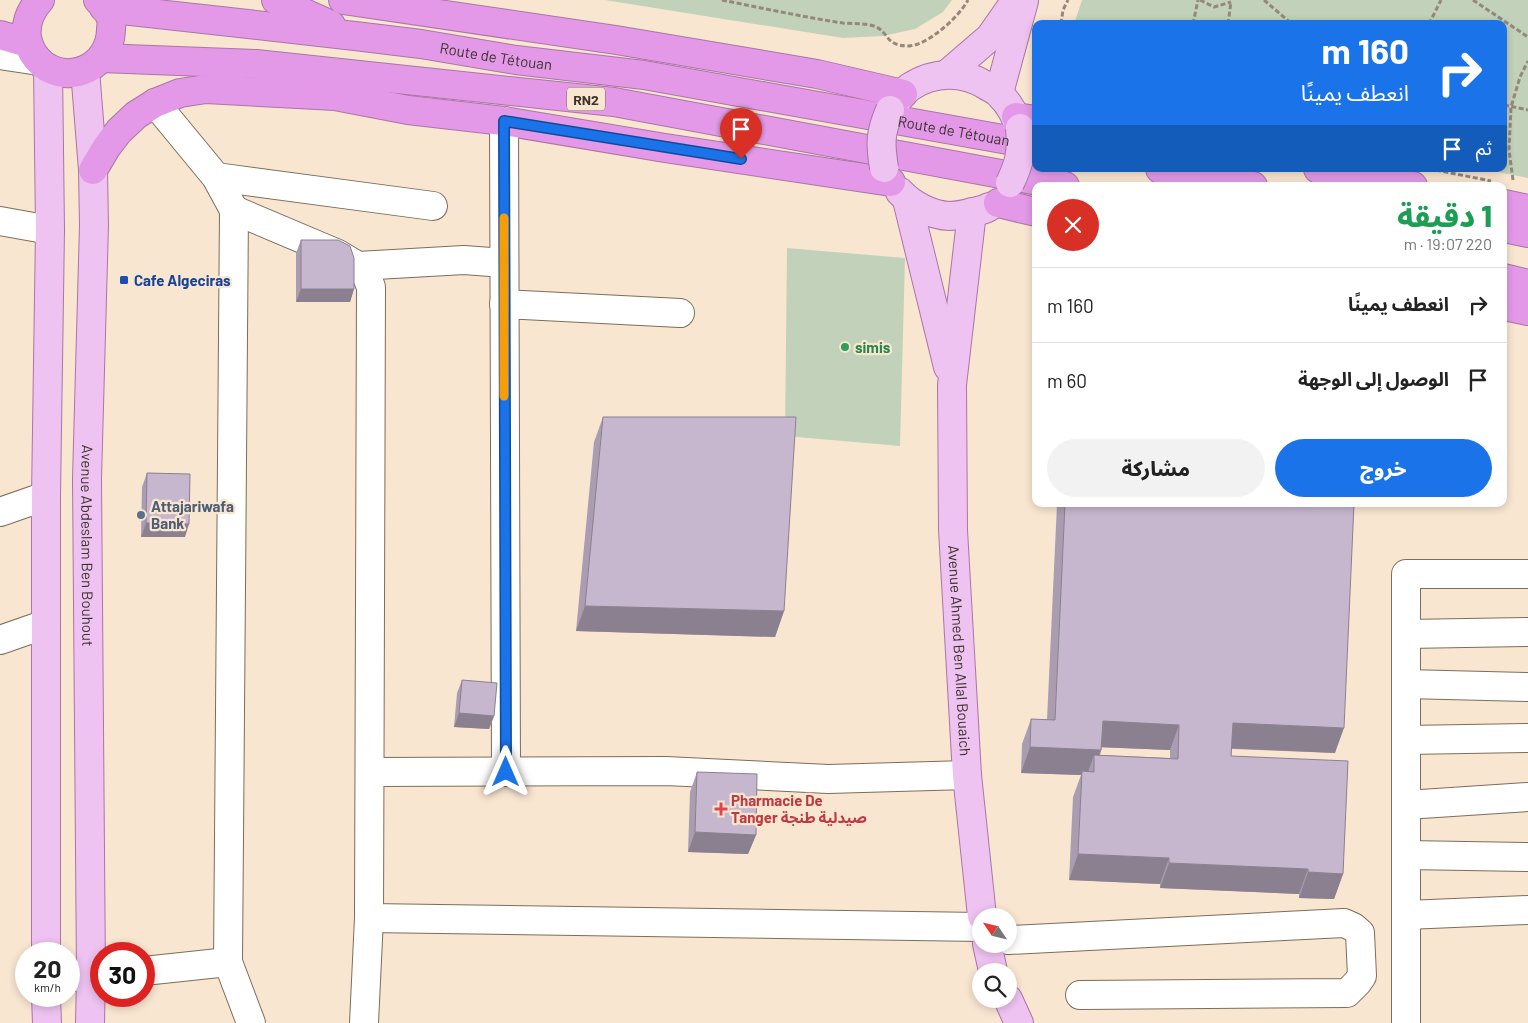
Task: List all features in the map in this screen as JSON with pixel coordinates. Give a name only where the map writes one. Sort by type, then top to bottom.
[{"type":"highway","points":[[38,58],[26,29],[30,14],[40,0]]},
{"type":"highway","points":[[276,0],[355,36]]},
{"type":"highway","points":[[342,0],[616,40],[816,74],[896,102]]},
{"type":"highway","name":"Route de Tétouan","points":[[0,35],[60,72],[73,73],[93,64],[107,49],[111,38],[111,19],[101,4]]},
{"type":"highway","name":"Route de Tétouan","points":[[101,4],[421,44],[516,60],[644,75],[1027,128]]},
{"type":"highway","name":"Route de Tétouan","points":[[93,64],[256,64],[614,102],[1044,182]]},
{"type":"highway","points":[[256,64],[335,96]]},
{"type":"highway","points":[[93,170],[106,148],[136,116],[155,103],[180,93],[206,89],[335,96],[408,110],[504,121],[894,183]]},
{"type":"highway","points":[[1176,172],[1231,182]]},
{"type":"highway","points":[[1335,172],[1391,182]]},
{"type":"highway","points":[[1004,193],[1032,210]]},
{"type":"highway","points":[[1507,193],[1528,209]]},
{"type":"highway","points":[[1507,229],[1528,233]]},
{"type":"highway","points":[[1507,279],[1528,284]]},
{"type":"highway","points":[[1507,307],[1528,311]]},
{"type":"main road","points":[[947,74],[990,37],[1016,0]]},
{"type":"main road","points":[[999,93],[1024,0]]},
{"type":"main road","points":[[38,58],[50,230],[46,496],[46,942]]},
{"type":"main road","name":"Avenue Abdeslam Ben Bouhout","points":[[90,1023],[87,976],[87,480],[94,225],[93,64]]},
{"type":"main road","name":"Route de Tétouan","points":[[894,183],[881,148],[882,129],[896,102],[910,87],[928,78],[947,74],[975,78],[999,93],[1027,128],[1018,166],[1004,193]]},
{"type":"main road","points":[[894,183],[927,211],[949,216],[985,209],[1004,193]]},
{"type":"main road","name":"Avenue Ahmed Ben Allal Bouaich","points":[[894,183],[952,385]]},
{"type":"main road","name":"Avenue Ahmed Ben Allal Bouaich","points":[[972,212],[952,385],[953,530],[967,775],[981,908]]},
{"type":"main road","points":[[46,1007],[47,1023]]},
{"type":"main road","points":[[996,1008],[998,1023]]},
{"type":"main road","points":[[1012,1008],[1019,1023]]},
{"type":"street","points":[[0,55],[38,58]]},
{"type":"street","points":[[155,103],[216,177],[234,210],[228,962],[250,1023]]},
{"type":"street","points":[[504,121],[506,772]]},
{"type":"street","points":[[216,177],[433,206]]},
{"type":"street","points":[[234,210],[338,254],[358,266],[367,277],[371,287],[369,918],[364,1023]]},
{"type":"street","points":[[0,221],[50,230]]},
{"type":"street","points":[[358,266],[464,260],[504,263]]},
{"type":"street","points":[[504,304],[680,313]]},
{"type":"street","points":[[0,512],[46,496]]},
{"type":"street","points":[[1406,1023],[1406,574],[1528,574]]},
{"type":"street","points":[[0,640],[46,624]]},
{"type":"street","points":[[1406,634],[1528,632]]},
{"type":"street","points":[[1406,684],[1528,687]]},
{"type":"street","points":[[1406,740],[1528,738]]},
{"type":"street","points":[[370,772],[666,771],[828,779],[967,775]]},
{"type":"street","points":[[1406,805],[1528,798]]},
{"type":"street","points":[[1406,855],[1528,857]]},
{"type":"street","points":[[1406,916],[1528,910]]},
{"type":"street","points":[[369,918],[972,927]]},
{"type":"street","points":[[1018,940],[1344,923],[1360,933],[1362,976],[1357,984],[1347,992],[1080,995]]},
{"type":"street","points":[[155,970],[228,962]]},
{"type":"path","points":[[722,0],[844,23],[874,26],[883,32],[888,40],[895,44],[911,46],[922,43],[950,24],[968,0]]},
{"type":"path","points":[[1062,20],[1063,10],[1068,0]]},
{"type":"path","points":[[1194,20],[1199,0],[1214,7],[1231,1],[1229,20]]},
{"type":"path","points":[[1264,0],[1287,20]]},
{"type":"path","points":[[1431,20],[1441,0]]},
{"type":"path","points":[[1473,0],[1503,20]]},
{"type":"path","points":[[1507,23],[1528,37]]},
{"type":"path","points":[[1507,166],[1511,107],[1520,77],[1528,61]]},
{"type":"path","points":[[1507,106],[1528,110]]},
{"type":"path","points":[[1438,172],[1473,182]]},
{"type":"green space","points":[[605,0],[952,0],[943,12],[915,29],[883,36],[843,38]]},
{"type":"green space","points":[[1082,0],[1528,0],[1528,178],[1497,172],[1507,172],[1507,20],[1075,20]]},
{"type":"green space","name":"simis","points":[[787,248],[905,258],[900,446],[785,436]]},
{"type":"building","points":[[301,240],[338,240],[350,246],[354,258],[354,289],[301,289]]},
{"type":"building","points":[[603,417],[796,417],[784,611],[585,606]]},
{"type":"building","points":[[147,473],[190,474],[189,524],[146,523]]},
{"type":"building","points":[[1065,507],[1354,507],[1344,728],[1233,723],[1231,756],[1348,761],[1343,874],[1308,872],[1308,869],[1169,863],[1169,858],[1078,854],[1082,771],[1094,772],[1094,755],[1178,759],[1179,725],[1103,721],[1101,750],[1030,747],[1031,719],[1055,720]]},
{"type":"building","points":[[462,680],[497,683],[494,716],[459,713]]},
{"type":"building","points":[[697,772],[757,774],[756,835],[695,832]]},
{"type":"slow traffic","points":[[504,218],[504,396]]},
{"type":"place","name":"Cafe Algeciras","points":[[124,280]]},
{"type":"place","name":"simis","points":[[845,347]]},
{"type":"place","name":"Attajariwafa Bank","points":[[141,515]]},
{"type":"place","name":"Pharmacie De Tanger صيدلية طنجة","points":[[721,809]]},
{"type":"route","points":[[506,772],[504,121],[741,159]]}]
